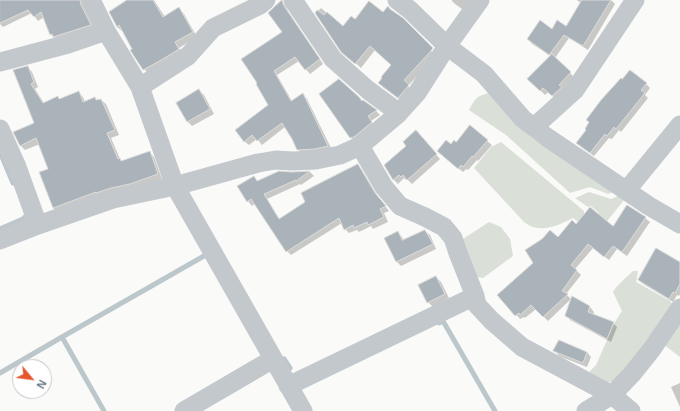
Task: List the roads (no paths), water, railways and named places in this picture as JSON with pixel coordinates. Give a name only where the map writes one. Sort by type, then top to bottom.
[{"type":"street","points":[[91,0],[106,31],[140,87],[175,186],[303,411]]},
{"type":"street","points":[[140,87],[188,56],[213,28],[260,5],[266,0]]},
{"type":"street","points":[[293,0],[333,59],[398,114]]},
{"type":"street","points":[[397,0],[410,10],[447,46],[484,74],[524,119],[534,127],[626,191],[680,224]]},
{"type":"street","points":[[0,240],[38,224],[114,199],[175,186],[258,163],[276,160],[316,160],[340,155],[360,146],[398,114],[417,92],[447,46],[480,0]]},
{"type":"street","points":[[534,127],[575,90],[635,0]]},
{"type":"street","points":[[0,62],[68,44],[106,31]]},
{"type":"street","points":[[626,191],[680,124]]},
{"type":"street","points":[[0,129],[17,167],[38,224]]},
{"type":"street","points":[[360,146],[384,187],[400,206],[444,227],[453,238],[477,305],[492,321],[522,347],[612,395],[631,411]]},
{"type":"street","points":[[288,386],[475,296]]},
{"type":"street","points":[[586,411],[612,395],[632,374],[652,349],[680,308]]},
{"type":"street","points":[[184,411],[273,359]]},
{"type":"waterway","points":[[0,152],[13,183]]},
{"type":"waterway","points":[[0,229],[23,219],[27,215],[26,212]]},
{"type":"waterway","points":[[104,411],[62,337],[204,256]]},
{"type":"waterway","points":[[439,323],[443,321],[495,411]]},
{"type":"waterway","points":[[0,373],[62,337]]},
{"type":"waterway","points":[[284,359],[290,368]]}]
